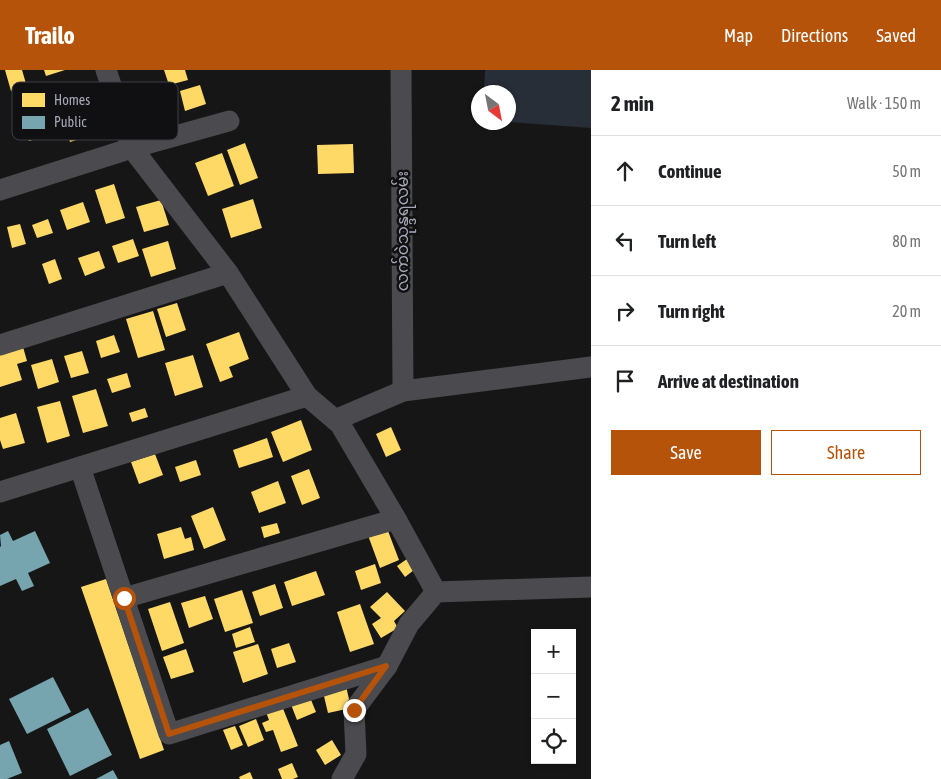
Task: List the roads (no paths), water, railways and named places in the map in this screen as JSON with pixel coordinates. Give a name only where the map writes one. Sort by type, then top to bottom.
[{"type":"street","points":[[106,70],[110,82]]},
{"type":"street","name":"လက်ဝဲသုန္ဒရလမ်း","points":[[401,70],[403,392]]},
{"type":"street","points":[[178,135],[229,121]]},
{"type":"street","points":[[129,140],[132,148],[228,272],[307,396],[340,424],[436,592]]},
{"type":"street","points":[[0,190],[161,140]]},
{"type":"street","points":[[0,345],[228,272]]},
{"type":"street","points":[[335,420],[403,392],[591,367]]},
{"type":"street","points":[[0,492],[307,396]]},
{"type":"street","points":[[80,467],[169,734],[386,666]]},
{"type":"street","points":[[124,598],[396,519]]},
{"type":"street","points":[[342,779],[356,754],[354,710],[386,666],[409,624],[436,592],[591,587]]}]
